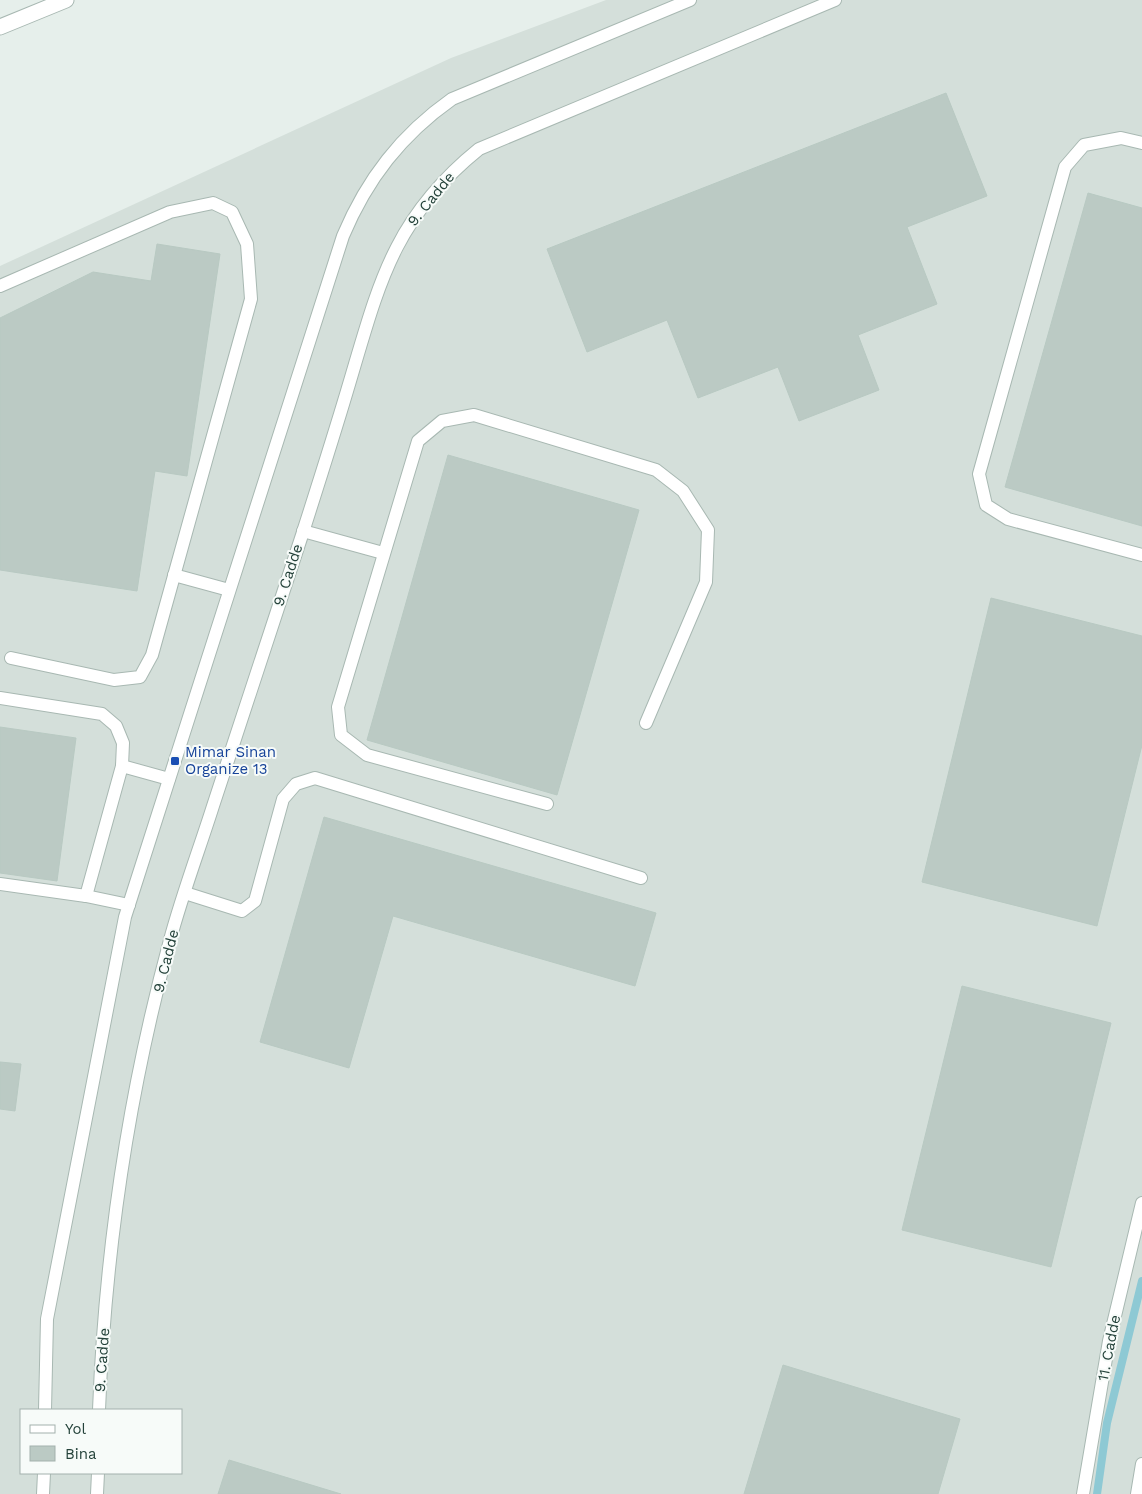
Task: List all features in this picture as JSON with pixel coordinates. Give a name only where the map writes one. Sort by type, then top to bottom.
[{"type":"street","points":[[0,27],[66,0]]},
{"type":"lane","points":[[45,1409],[47,1319],[129,905],[342,236],[361,196],[380,167],[413,129],[452,99],[690,0]]},
{"type":"lane","name":"9. Cadde","points":[[99,1409],[114,1237],[130,1124],[170,938],[303,531],[376,294],[402,235],[420,208],[457,166],[479,149],[835,0]]},
{"type":"lane","points":[[1142,143],[1120,138],[1084,145],[1065,167],[979,474],[986,505],[1008,519],[1142,555]]},
{"type":"lane","points":[[0,286],[170,212],[213,203],[232,212],[247,244],[251,299],[152,655],[140,677],[114,680],[11,658]]},
{"type":"lane","points":[[547,804],[367,755],[341,734],[338,707],[418,441],[442,421],[474,415],[656,470],[683,491],[708,530],[706,582],[646,723]]},
{"type":"lane","points":[[303,531],[383,553]]},
{"type":"lane","points":[[174,575],[229,590]]},
{"type":"lane","points":[[0,698],[102,714],[116,726],[123,743],[122,766],[86,896]]},
{"type":"lane","points":[[122,766],[169,779]]},
{"type":"lane","points":[[185,893],[242,911],[255,901],[283,799],[296,784],[315,778],[641,878]]},
{"type":"lane","points":[[0,884],[86,896],[129,905]]},
{"type":"lane","name":"11. Cadde","points":[[1083,1494],[1109,1342],[1142,1203]]},
{"type":"lane","points":[[1137,1494],[1142,1464]]},
{"type":"lane","points":[[43,1494],[44,1474]]},
{"type":"lane","points":[[97,1494],[98,1474]]},
{"type":"shaded area","points":[[606,0],[1142,0],[1142,1494],[0,1494],[0,266],[451,58]]},
{"type":"building","points":[[946,93],[987,196],[907,227],[937,304],[858,335],[879,390],[799,421],[778,367],[698,398],[667,320],[587,352],[547,249]]},
{"type":"building","points":[[1088,193],[1142,208],[1142,526],[1005,487]]},
{"type":"building","points":[[157,244],[220,254],[187,476],[155,471],[137,591],[0,570],[0,318],[93,272],[151,281]]},
{"type":"building","points":[[448,455],[639,510],[557,795],[367,740]]},
{"type":"building","points":[[991,598],[1142,636],[1142,745],[1097,926],[922,882]]},
{"type":"building","points":[[0,727],[76,738],[57,881],[0,873]]},
{"type":"building","points":[[324,817],[656,913],[635,986],[393,916],[349,1068],[260,1042]]},
{"type":"building","points":[[962,986],[1111,1023],[1051,1267],[902,1230]]},
{"type":"building","points":[[0,1062],[21,1064],[15,1111],[0,1109]]},
{"type":"building","points":[[783,1365],[960,1419],[938,1494],[744,1494]]},
{"type":"building","points":[[229,1460],[341,1494],[218,1494]]},
{"type":"waterway","points":[[1097,1494],[1107,1423],[1142,1281]]},
{"type":"place","name":"Mimar Sinan Organize 13","points":[[175,761]]}]
